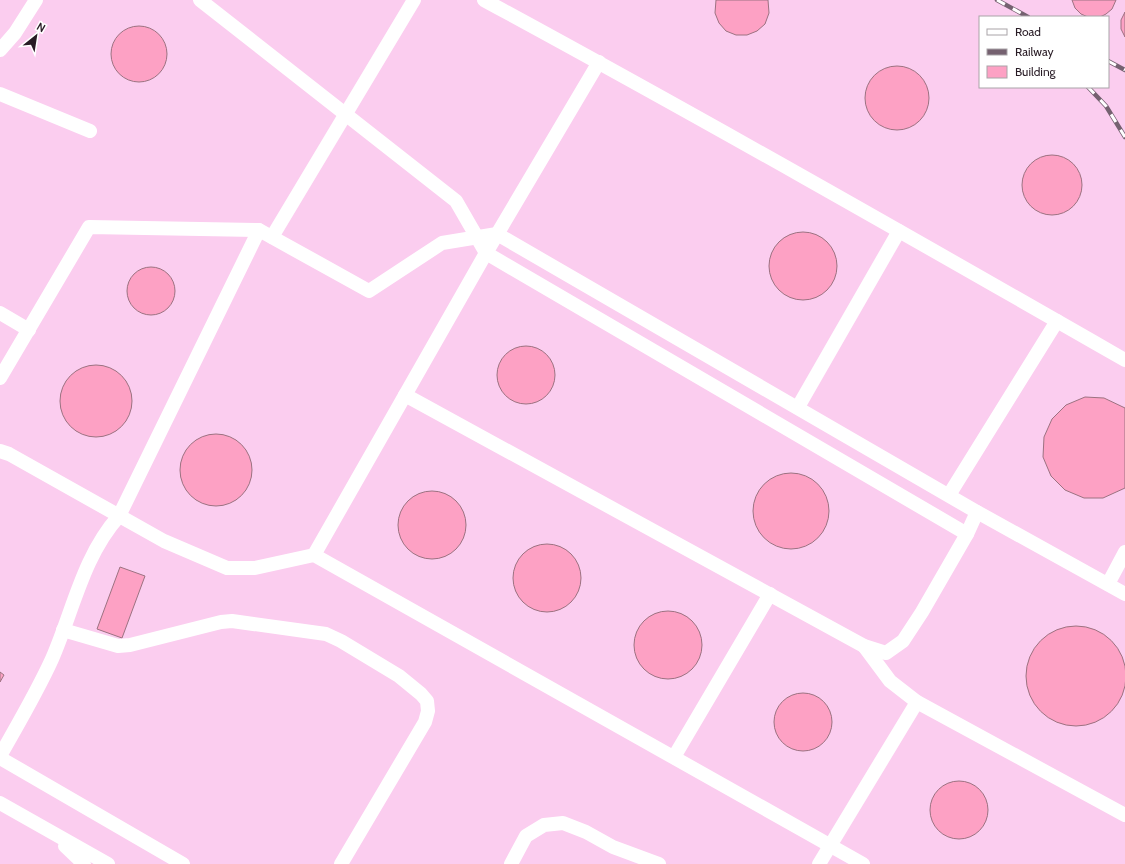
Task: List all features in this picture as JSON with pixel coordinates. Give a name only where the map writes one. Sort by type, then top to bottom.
[{"type":"street","points":[[0,50],[14,33],[36,0]]},
{"type":"street","points":[[200,0],[456,201],[486,254],[967,534]]},
{"type":"street","points":[[272,237],[414,0]]},
{"type":"street","points":[[484,0],[599,62],[1125,360]]},
{"type":"street","points":[[314,555],[497,234],[599,62]]},
{"type":"street","points":[[0,94],[90,130]]},
{"type":"street","points":[[0,378],[90,227],[259,230],[369,291],[442,243],[497,234],[978,512],[1125,594]]},
{"type":"street","points":[[183,864],[0,757],[52,658],[92,555],[119,516],[259,230]]},
{"type":"street","points":[[798,407],[899,231]]},
{"type":"street","points":[[0,313],[29,330]]},
{"type":"street","points":[[949,495],[1057,321]]},
{"type":"street","points":[[405,395],[864,646],[886,653],[903,641],[922,612],[978,512]]},
{"type":"street","points":[[0,451],[10,454],[164,541],[227,568],[255,568],[314,555],[863,864]]},
{"type":"street","points":[[1108,584],[1125,552]]},
{"type":"street","points":[[674,757],[770,594]]},
{"type":"street","points":[[63,630],[118,646],[130,645],[221,622],[232,621],[326,634],[341,641],[399,676],[421,694],[427,701],[428,710],[425,722],[341,864]]},
{"type":"street","points":[[864,646],[890,681],[917,702],[1125,815]]},
{"type":"street","points":[[819,864],[917,702]]},
{"type":"street","points":[[0,803],[108,864]]},
{"type":"street","points":[[511,864],[526,836],[544,825],[563,823],[586,832],[613,847],[659,864]]},
{"type":"street","points":[[53,833],[84,864]]},
{"type":"shaded area","points":[[0,0],[1125,0],[1125,864],[0,864]]},
{"type":"building","points":[[716,0],[768,0],[769,13],[765,24],[757,31],[747,35],[736,35],[726,31],[719,23],[715,13]]},
{"type":"building","points":[[1072,0],[1116,0],[1112,9],[1102,16],[1086,16],[1081,14],[1075,8]]},
{"type":"building","points":[[1125,12],[1125,37],[1121,29],[1121,20]]},
{"type":"building","points":[[133,26],[145,26],[155,30],[163,38],[167,48],[167,60],[163,70],[155,78],[145,82],[133,82],[123,78],[115,70],[111,60],[111,48],[115,38],[123,30]]},
{"type":"building","points":[[897,66],[909,68],[920,75],[927,86],[929,98],[927,110],[920,121],[909,128],[897,130],[885,128],[874,121],[867,110],[865,98],[867,86],[874,75],[885,68]]},
{"type":"building","points":[[1052,155],[1068,160],[1073,164],[1077,169],[1082,185],[1077,201],[1073,206],[1068,210],[1052,215],[1036,210],[1031,206],[1027,201],[1022,185],[1027,169],[1031,164],[1036,160]]},
{"type":"building","points":[[796,232],[810,232],[822,238],[831,247],[837,259],[835,279],[827,290],[816,298],[810,300],[796,300],[790,298],[779,290],[771,279],[769,273],[769,259],[771,253],[779,242],[790,234]]},
{"type":"building","points":[[146,267],[156,267],[165,271],[171,277],[175,286],[175,296],[171,305],[165,311],[156,315],[146,315],[137,311],[131,305],[127,296],[127,286],[131,277],[137,271]]},
{"type":"building","points":[[520,346],[532,346],[547,354],[555,369],[555,381],[547,396],[532,404],[520,404],[505,396],[497,381],[497,369],[505,354]]},
{"type":"building","points":[[96,365],[116,371],[126,381],[132,401],[126,421],[116,431],[96,437],[76,431],[66,421],[60,401],[66,381],[76,371]]},
{"type":"building","points":[[1085,397],[1104,398],[1125,408],[1125,488],[1103,498],[1084,498],[1065,490],[1051,476],[1043,457],[1044,437],[1052,419],[1066,405]]},
{"type":"building","points":[[216,434],[236,440],[246,450],[252,470],[246,490],[236,500],[216,506],[196,500],[186,490],[180,470],[186,450],[196,440]]},
{"type":"building","points":[[783,473],[799,473],[812,479],[823,490],[829,503],[827,526],[812,543],[799,549],[783,549],[770,543],[755,526],[753,519],[753,503],[759,490],[776,475]]},
{"type":"building","points":[[432,491],[445,494],[456,501],[463,512],[466,525],[463,538],[456,549],[445,556],[432,559],[419,556],[408,549],[401,538],[398,525],[401,512],[408,501],[419,494]]},
{"type":"building","points":[[547,544],[560,547],[571,554],[578,565],[581,578],[578,591],[571,602],[560,609],[547,612],[534,609],[523,602],[516,591],[513,578],[516,565],[523,554],[534,547]]},
{"type":"building","points":[[120,567],[145,576],[122,638],[97,629]]},
{"type":"building","points":[[668,611],[681,614],[692,621],[699,632],[702,645],[699,658],[692,669],[681,676],[668,679],[655,676],[644,669],[637,658],[634,645],[637,632],[644,621],[655,614]]},
{"type":"building","points":[[1066,626],[1086,626],[1095,629],[1112,640],[1123,657],[1126,666],[1126,686],[1123,695],[1112,712],[1095,723],[1086,726],[1066,726],[1048,718],[1040,712],[1034,704],[1026,686],[1026,666],[1034,648],[1040,640],[1048,634]]},
{"type":"building","points":[[0,672],[4,675],[0,682]]},
{"type":"building","points":[[797,693],[809,693],[824,701],[832,716],[832,728],[824,743],[809,751],[797,751],[782,743],[774,728],[774,716],[782,701]]},
{"type":"building","points":[[953,781],[965,781],[980,789],[988,804],[988,816],[980,831],[965,839],[953,839],[938,831],[930,816],[930,804],[938,789]]},
{"type":"railway","points":[[997,0],[1026,16]]},
{"type":"railway","points":[[1109,62],[1125,70]]},
{"type":"railway","points":[[1089,88],[1106,106],[1125,137]]}]
